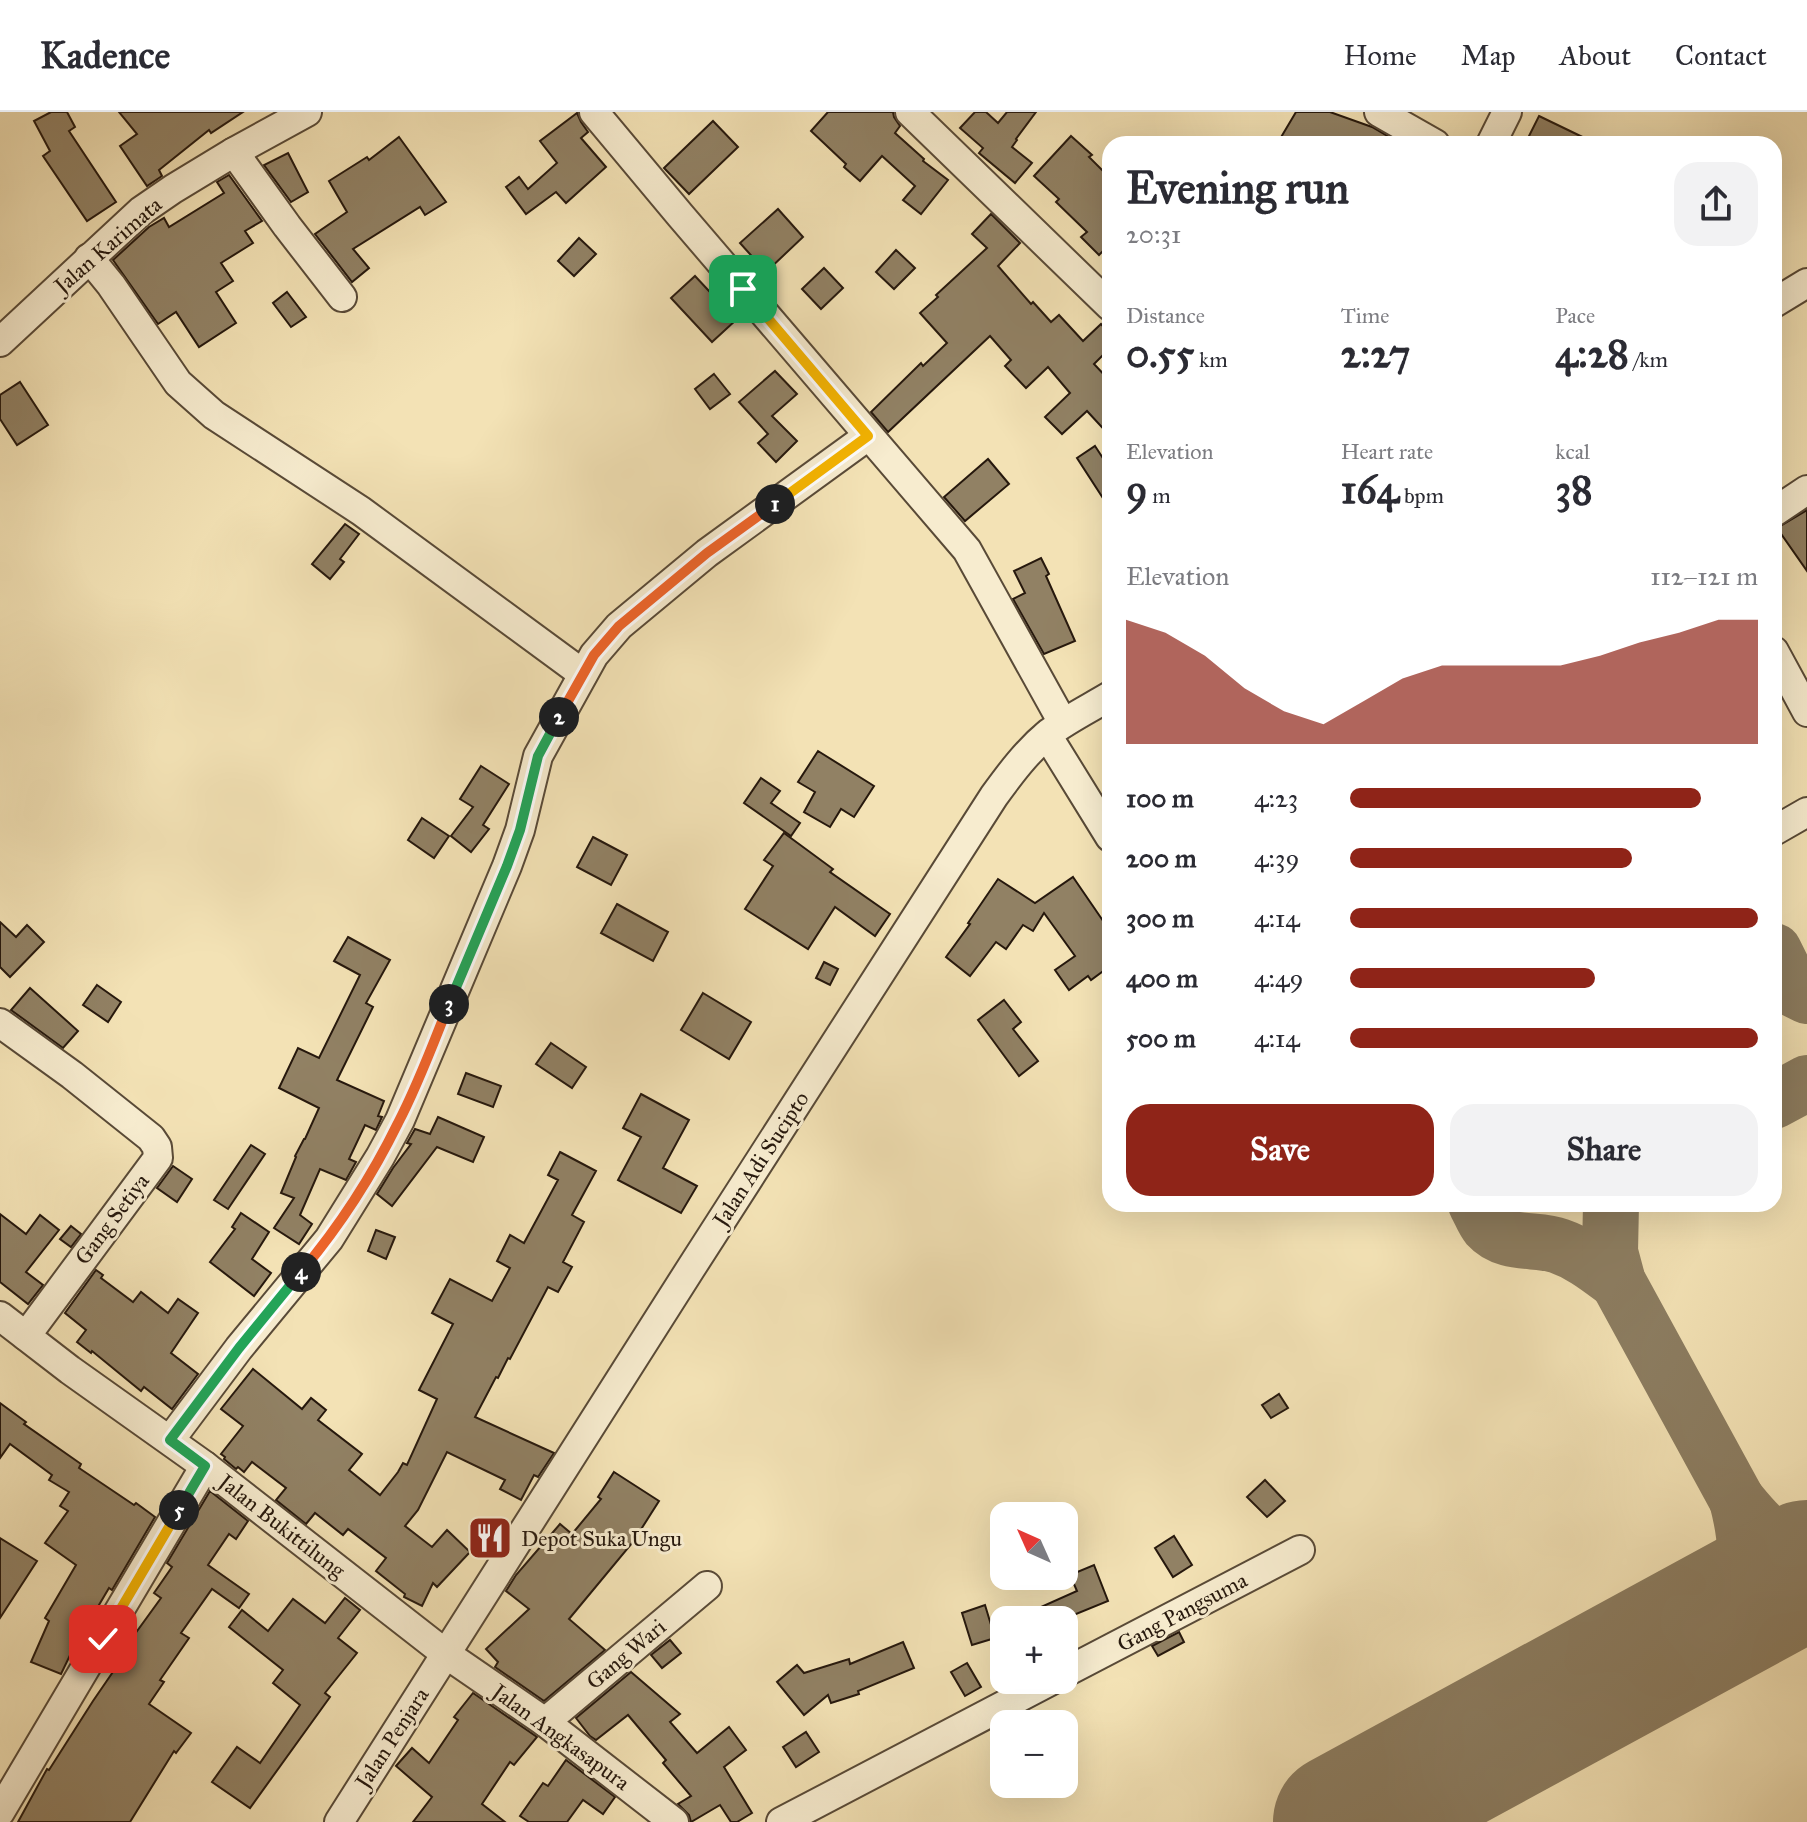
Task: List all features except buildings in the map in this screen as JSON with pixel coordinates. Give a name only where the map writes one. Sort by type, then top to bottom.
[{"type":"street","name":"Jalan Karimata","points":[[0,342],[141,211],[234,152],[307,112]]},
{"type":"street","points":[[594,112],[967,550],[1102,821]]},
{"type":"street","points":[[910,112],[1102,298]]},
{"type":"street","points":[[1379,112],[1421,136]]},
{"type":"street","points":[[1495,136],[1507,112]]},
{"type":"street","points":[[234,152],[342,297]]},
{"type":"street","points":[[89,258],[178,383],[214,415],[361,511],[583,674]]},
{"type":"street","points":[[1782,298],[1807,283]]},
{"type":"street","points":[[170,1440],[239,1348],[329,1239],[380,1157],[410,1097],[507,866],[520,830],[538,756],[594,655],[619,626],[707,553],[868,436]]},
{"type":"street","points":[[1782,507],[1807,490]]},
{"type":"street","points":[[1782,674],[1793,705]]},
{"type":"street","name":"Jalan Adi Sucipto","points":[[446,1654],[994,796],[1016,766],[1055,729],[1102,701]]},
{"type":"street","points":[[1782,826],[1807,812]]},
{"type":"street","name":"Gang Setiya","points":[[0,1023],[151,1138],[157,1147],[158,1158],[26,1336]]},
{"type":"street","name":"Jalan Bukittilung","points":[[0,1316],[205,1466],[446,1654]]},
{"type":"street","points":[[0,1812],[205,1466]]},
{"type":"street","name":"Gang Pangsuma","points":[[1078,1666],[1300,1550]]},
{"type":"street","name":"Gang Wari","points":[[545,1722],[707,1586]]},
{"type":"street","name":"Jalan Angkasapura","points":[[446,1654],[545,1722],[674,1822]]},
{"type":"street","name":"Jalan Penjara","points":[[339,1822],[446,1654]]},
{"type":"street","points":[[781,1822],[1025,1694]]},
{"type":"taxiway","points":[[1782,967],[1793,989],[1807,996]]},
{"type":"taxiway","points":[[1782,1097],[1807,1083]]},
{"type":"taxiway","points":[[1480,1212],[1495,1232],[1513,1239],[1567,1249],[1618,1282]]},
{"type":"taxiway","points":[[1611,1212],[1610,1252],[1618,1282],[1737,1500]]},
{"type":"taxiway","points":[[1718,1617],[1736,1587],[1744,1562],[1744,1535],[1737,1500],[1767,1533],[1785,1544],[1807,1548]]},
{"type":"taxiway","points":[[1377,1822],[1437,1770]]},
{"type":"runway","points":[[1342,1822],[1807,1569]]},
{"type":"place","name":"Depot Suka Ungu","points":[[490,1538]]},
{"type":"route","points":[[103,1639],[205,1466],[170,1440],[239,1348],[329,1239],[400,1120],[507,866],[520,830],[538,756],[594,655],[619,626],[707,553],[868,436],[743,289]]}]
